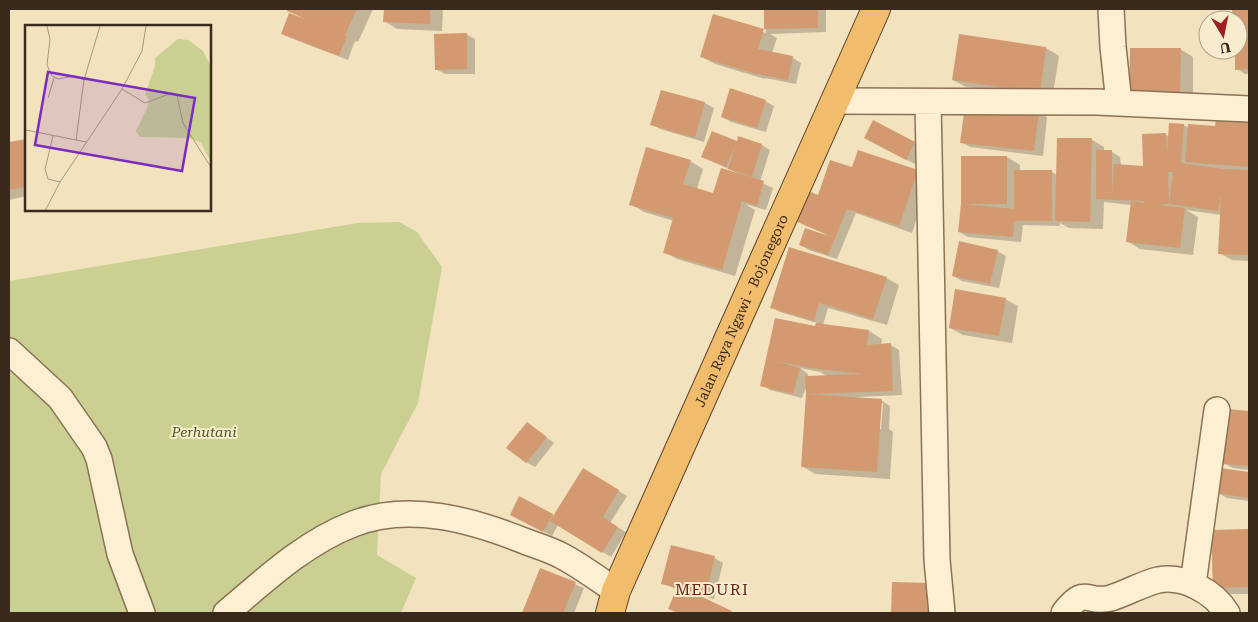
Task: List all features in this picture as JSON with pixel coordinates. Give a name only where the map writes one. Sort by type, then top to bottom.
[{"type":"highway","name":"Jalan Raya Ngawi - Bojonegoro","points":[[613,602],[876,9]]},
{"type":"street","points":[[1111,9],[1119,103]]},
{"type":"street","points":[[836,101],[1119,103],[1249,109]]},
{"type":"street","points":[[928,102],[937,560],[943,613]]},
{"type":"street","points":[[9,351],[60,398],[94,447],[99,459],[120,554],[142,613]]},
{"type":"street","points":[[1193,584],[1218,410]]},
{"type":"street","points":[[226,613],[287,561],[327,536],[353,524],[380,516],[421,513],[445,517],[508,535],[562,556],[613,602]]},
{"type":"street","points":[[1064,613],[1073,601],[1082,597],[1109,598],[1162,580],[1193,584],[1220,602],[1227,613]]},
{"type":"green space","name":"Perhutani","points":[[399,222],[417,232],[442,267],[418,403],[381,474],[377,555],[416,578],[401,613],[9,613],[9,281],[358,223]]},
{"type":"building","points":[[288,9],[357,9],[345,35],[347,36],[339,56],[281,34],[289,13],[311,21],[287,11]]},
{"type":"building","points":[[384,9],[430,9],[430,24],[383,22]]},
{"type":"building","points":[[764,9],[818,9],[818,28],[764,29]]},
{"type":"building","points":[[1249,9],[1249,69],[1235,70],[1235,60],[1248,60],[1248,10],[1232,10]]},
{"type":"building","points":[[713,14],[764,29],[758,49],[793,56],[788,80],[752,73],[700,57]]},
{"type":"building","points":[[467,33],[467,69],[435,70],[434,34]]},
{"type":"building","points":[[959,34],[1046,47],[1040,93],[952,80]]},
{"type":"building","points":[[1130,48],[1181,48],[1180,100],[1129,100]]},
{"type":"building","points":[[730,88],[766,100],[757,128],[721,117]]},
{"type":"building","points":[[661,90],[705,102],[695,138],[650,125]]},
{"type":"building","points":[[1039,111],[1034,151],[960,143],[964,113]]},
{"type":"building","points":[[1217,113],[1249,114],[1249,167],[1185,162],[1188,124],[1215,126]]},
{"type":"building","points":[[873,120],[915,142],[906,160],[864,138]]},
{"type":"building","points":[[1169,123],[1184,124],[1181,163],[1224,169],[1249,170],[1249,255],[1218,254],[1221,194],[1218,211],[1169,204],[1157,205],[1185,208],[1180,248],[1126,242],[1131,201],[1144,203],[1144,201],[1096,199],[1096,150],[1112,150],[1112,194],[1114,164],[1143,166],[1142,134],[1166,133],[1167,155]],"holes":[[[1168,172],[1173,172],[1169,204]]]},
{"type":"building","points":[[712,131],[737,141],[738,136],[762,144],[752,177],[728,169],[736,145],[726,167],[701,157]]},
{"type":"building","points":[[1057,138],[1092,138],[1090,222],[1055,221]]},
{"type":"building","points":[[25,139],[25,187],[9,190],[9,142]]},
{"type":"building","points":[[646,147],[691,160],[683,184],[713,193],[721,168],[764,181],[757,206],[742,201],[722,270],[663,253],[673,218],[629,205]]},
{"type":"building","points":[[858,150],[918,170],[899,226],[847,209],[828,255],[799,245],[805,228],[832,237],[793,220],[806,190],[818,195],[830,160],[852,167]]},
{"type":"building","points":[[961,156],[1007,156],[1007,204],[964,204],[1014,209],[1014,170],[1052,170],[1052,221],[1014,221],[1013,237],[958,232],[961,204]]},
{"type":"building","points":[[959,241],[998,250],[990,284],[952,276]]},
{"type":"building","points":[[789,247],[887,277],[873,319],[819,303],[814,321],[770,308]]},
{"type":"building","points":[[955,289],[1006,298],[999,336],[949,328]]},
{"type":"building","points":[[775,318],[815,326],[816,323],[869,330],[867,345],[891,343],[893,391],[808,394],[882,399],[877,472],[801,467],[806,394],[805,376],[863,374],[810,368],[777,361],[800,368],[793,394],[760,386]]},
{"type":"building","points":[[1227,409],[1249,411],[1249,466],[1223,464]]},
{"type":"building","points":[[527,422],[547,437],[526,463],[506,448]]},
{"type":"building","points":[[583,468],[619,490],[603,517],[618,527],[602,553],[550,521]]},
{"type":"building","points":[[1220,468],[1249,472],[1249,498],[1217,493]]},
{"type":"building","points":[[519,496],[553,514],[543,532],[510,515]]},
{"type":"building","points":[[1249,529],[1249,587],[1213,588],[1211,530]]},
{"type":"building","points":[[671,545],[715,556],[706,595],[687,590],[732,611],[730,613],[678,613],[668,609],[677,588],[661,584]]},
{"type":"building","points":[[540,568],[576,582],[563,613],[522,613]]},
{"type":"building","points":[[892,582],[932,583],[931,613],[891,613]]},
{"type":"district","name":"MEDURI","points":[[712,589]]}]
